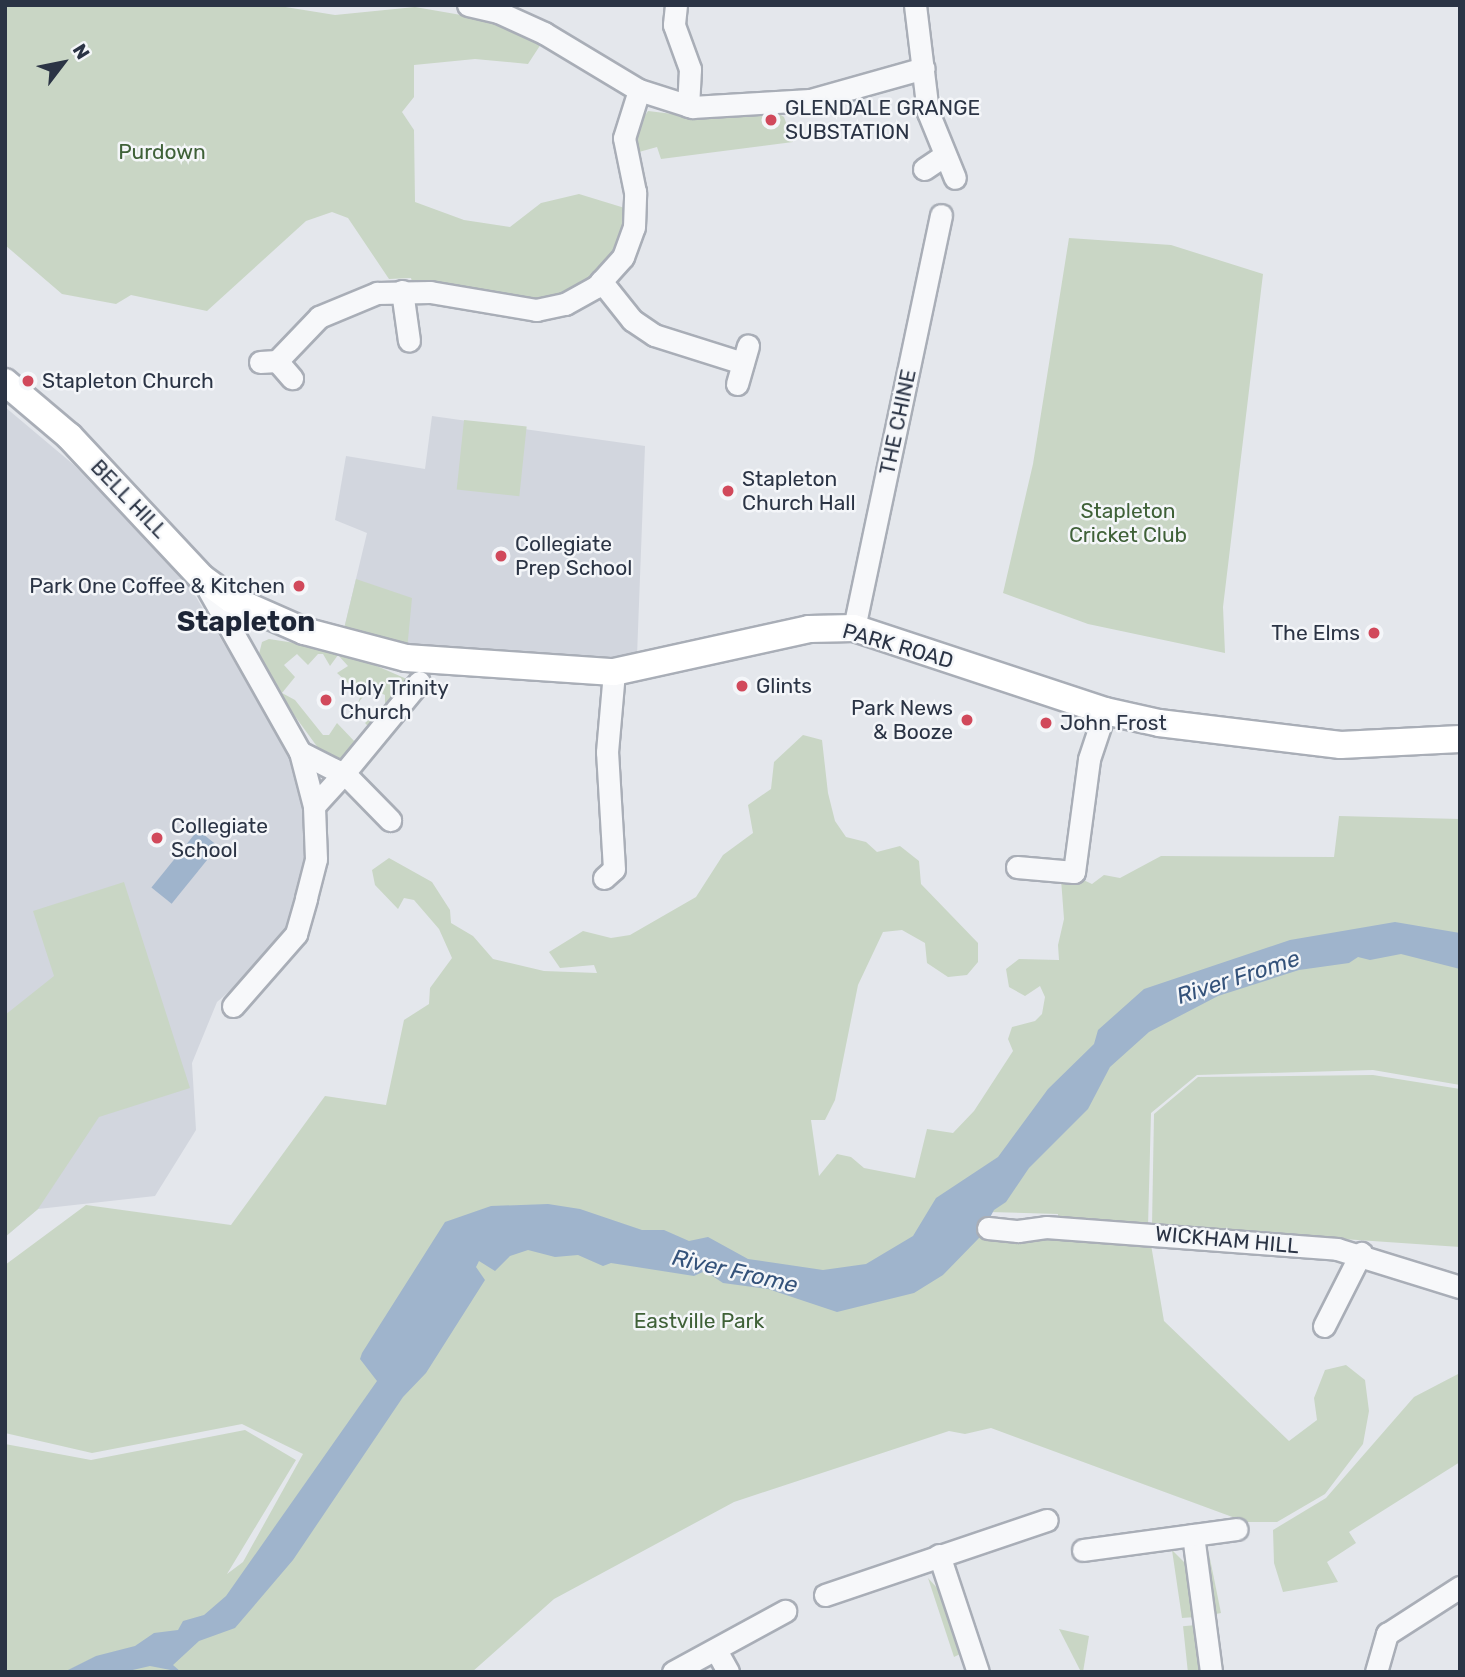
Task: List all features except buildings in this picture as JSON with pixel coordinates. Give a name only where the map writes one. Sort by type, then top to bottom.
[{"type":"main road","name":"BELL HILL","points":[[5,382],[69,436],[202,578],[255,611]]},
{"type":"main road","name":"PARK ROAD","points":[[255,611],[304,631],[419,660],[614,672],[809,629],[855,628],[1105,711],[1202,730],[1315,743],[1381,746],[1460,739]]},
{"type":"street","points":[[468,5],[498,12],[544,33],[639,90],[688,106],[800,101],[845,93],[924,68]]},
{"type":"street","points":[[676,5],[674,25],[690,69],[688,106]]},
{"type":"street","points":[[915,5],[928,112],[943,157],[955,178]]},
{"type":"street","points":[[292,378],[268,362],[306,327],[334,309],[377,293],[402,291],[447,294],[536,310],[565,304],[601,281],[623,257],[634,227],[635,192],[624,138],[639,90]]},
{"type":"street","points":[[924,169],[943,157]]},
{"type":"street","name":"THE CHINE","points":[[855,628],[941,215]]},
{"type":"street","points":[[601,281],[626,314],[654,335],[746,355],[737,384]]},
{"type":"street","points":[[402,291],[409,341]]},
{"type":"street","points":[[202,578],[240,650],[300,752],[314,806],[316,859],[296,934],[233,1006]]},
{"type":"street","points":[[240,650],[243,629],[255,611]]},
{"type":"street","points":[[604,878],[614,870],[607,752],[614,672]]},
{"type":"street","points":[[314,806],[419,682]]},
{"type":"street","points":[[1017,867],[1074,872],[1089,759],[1105,711]]},
{"type":"street","points":[[300,752],[344,773],[390,820]]},
{"type":"street","name":"WICKHAM HILL","points":[[988,1228],[1157,1234],[1362,1253],[1460,1287]]},
{"type":"street","points":[[1324,1326],[1362,1253]]},
{"type":"street","points":[[825,1595],[1047,1520]]},
{"type":"street","points":[[1083,1550],[1237,1530]]},
{"type":"street","points":[[1193,1535],[1211,1672]]},
{"type":"street","points":[[939,1555],[978,1672]]},
{"type":"street","points":[[1376,1672],[1387,1634],[1460,1587]]},
{"type":"street","points":[[673,1672],[785,1611]]},
{"type":"street","points":[[716,1650],[728,1672]]},
{"type":"shaded area","name":"Collegiate School","points":[[5,407],[74,465],[190,587],[291,757],[309,817],[309,859],[281,946],[217,1002],[192,1063],[196,1130],[155,1196],[38,1209],[5,1237]]},
{"type":"shaded area","name":"Collegiate Prep School","points":[[432,416],[645,446],[637,656],[619,664],[443,660],[343,633],[367,533],[335,520],[346,456],[425,469]]},
{"type":"green space","name":"Purdown","points":[[5,5],[273,5],[335,15],[415,7],[490,20],[541,44],[528,64],[475,59],[414,65],[414,97],[402,112],[414,130],[415,202],[464,220],[510,227],[541,203],[579,194],[628,209],[623,237],[604,268],[575,290],[543,301],[412,282],[411,278],[389,279],[348,218],[332,212],[306,221],[207,311],[131,295],[116,304],[62,294],[5,245]]},
{"type":"green space","points":[[648,111],[715,119],[766,113],[768,122],[775,121],[776,112],[784,117],[793,142],[661,159],[657,147],[639,152],[637,145],[638,126]]},
{"type":"green space","name":"Stapleton Cricket Club","points":[[1069,238],[1171,245],[1263,274],[1223,607],[1225,653],[1088,624],[1003,593],[1033,464]]},
{"type":"green space","points":[[464,420],[527,427],[519,496],[457,490]]},
{"type":"green space","points":[[356,579],[412,598],[407,650],[343,633]]},
{"type":"green space","points":[[269,639],[340,650],[409,680],[371,729],[365,723],[385,706],[385,695],[370,688],[358,703],[361,695],[337,673],[348,666],[338,655],[330,666],[323,654],[318,654],[308,665],[297,654],[284,665],[295,677],[282,693],[295,700],[323,735],[329,735],[337,723],[356,743],[345,766],[324,756],[286,704],[259,654],[262,642]]},
{"type":"green space","name":"Eastville Park","points":[[803,735],[822,740],[828,793],[835,821],[846,837],[866,842],[877,852],[900,846],[919,861],[921,884],[978,943],[978,962],[967,975],[948,977],[927,963],[925,943],[902,930],[883,932],[858,985],[835,1100],[825,1120],[811,1120],[819,1176],[837,1154],[851,1157],[864,1168],[915,1178],[927,1129],[953,1133],[974,1111],[1013,1051],[1008,1039],[1012,1027],[1035,1021],[1042,1014],[1045,997],[1040,986],[1025,996],[1009,987],[1006,969],[1019,959],[1059,960],[1058,945],[1064,919],[1061,879],[1077,877],[1092,884],[1104,875],[1120,878],[1161,856],[1334,857],[1339,816],[1460,819],[1460,1085],[1373,1070],[1197,1075],[1151,1113],[1148,1227],[1164,1321],[1289,1441],[1317,1420],[1314,1398],[1325,1370],[1346,1365],[1365,1380],[1369,1411],[1363,1444],[1325,1494],[1277,1522],[1246,1522],[991,1428],[965,1434],[949,1431],[734,1502],[554,1599],[472,1672],[5,1672],[5,1444],[91,1460],[245,1430],[296,1460],[227,1574],[243,1562],[303,1454],[242,1424],[92,1453],[5,1433],[5,1265],[86,1205],[231,1225],[325,1096],[386,1105],[404,1020],[429,1004],[430,988],[452,958],[439,929],[414,900],[404,898],[398,909],[375,885],[372,870],[389,858],[432,882],[450,910],[451,923],[473,936],[493,959],[544,971],[597,973],[594,965],[560,968],[549,952],[583,931],[611,938],[630,935],[696,897],[723,855],[753,833],[748,805],[771,789],[774,762]],"holes":[[[989,1212],[1058,1214],[1057,1236],[979,1233]]]},
{"type":"green space","points":[[124,882],[190,1088],[99,1117],[38,1209],[5,1237],[5,1015],[54,976],[33,911]]},
{"type":"green space","points":[[1373,1075],[1460,1089],[1460,1247],[1152,1226],[1154,1114],[1198,1077]]},
{"type":"green space","points":[[1460,1373],[1460,1462],[1349,1532],[1356,1543],[1327,1562],[1338,1582],[1283,1592],[1274,1563],[1273,1530],[1326,1498],[1414,1397]]},
{"type":"green space","points":[[1172,1550],[1186,1564],[1195,1617],[1182,1618]]},
{"type":"green space","points":[[1209,1554],[1221,1613],[1211,1615],[1206,1559]]},
{"type":"green space","points":[[928,1578],[938,1589],[960,1654],[954,1657]]},
{"type":"green space","points":[[1196,1625],[1201,1672],[1188,1672],[1183,1626]]},
{"type":"green space","points":[[1059,1629],[1089,1636],[1083,1672],[1081,1672]]},
{"type":"water","points":[[198,830],[218,846],[172,904],[151,888]]},
{"type":"water","name":"River Frome","points":[[1395,922],[1460,933],[1460,969],[1401,954],[1370,960],[1358,957],[1349,963],[1299,970],[1218,996],[1149,1032],[1110,1067],[1088,1109],[1029,1168],[1006,1202],[994,1210],[979,1238],[943,1275],[914,1293],[837,1312],[768,1289],[723,1283],[705,1271],[694,1276],[611,1263],[603,1266],[578,1255],[555,1257],[528,1250],[510,1256],[495,1271],[479,1261],[476,1267],[485,1280],[426,1373],[403,1397],[293,1560],[235,1628],[199,1641],[173,1665],[181,1672],[150,1666],[124,1672],[64,1672],[96,1656],[135,1646],[154,1633],[178,1630],[183,1621],[204,1615],[226,1596],[377,1381],[360,1359],[362,1353],[445,1222],[491,1206],[548,1204],[580,1209],[642,1230],[664,1230],[689,1241],[708,1237],[748,1259],[823,1270],[866,1264],[913,1236],[936,1198],[998,1157],[1048,1089],[1094,1044],[1098,1030],[1144,989],[1290,940]]},
{"type":"place","name":"GLENDALE GRANGE SUBSTATION","points":[[771,120]]},
{"type":"place","name":"Stapleton Church","points":[[28,381]]},
{"type":"place","name":"Stapleton Church Hall","points":[[728,491]]},
{"type":"place","name":"Collegiate Prep School","points":[[501,556]]},
{"type":"place","name":"Park One Coffee & Kitchen","points":[[299,586]]},
{"type":"place","name":"The Elms","points":[[1374,633]]},
{"type":"place","name":"Glints","points":[[742,686]]},
{"type":"place","name":"Holy Trinity Church","points":[[326,700]]},
{"type":"place","name":"Park News & Booze","points":[[967,720]]},
{"type":"place","name":"John Frost","points":[[1046,723]]},
{"type":"place","name":"Collegiate School","points":[[157,838]]},
{"type":"district","name":"Stapleton","points":[[246,622]]}]
